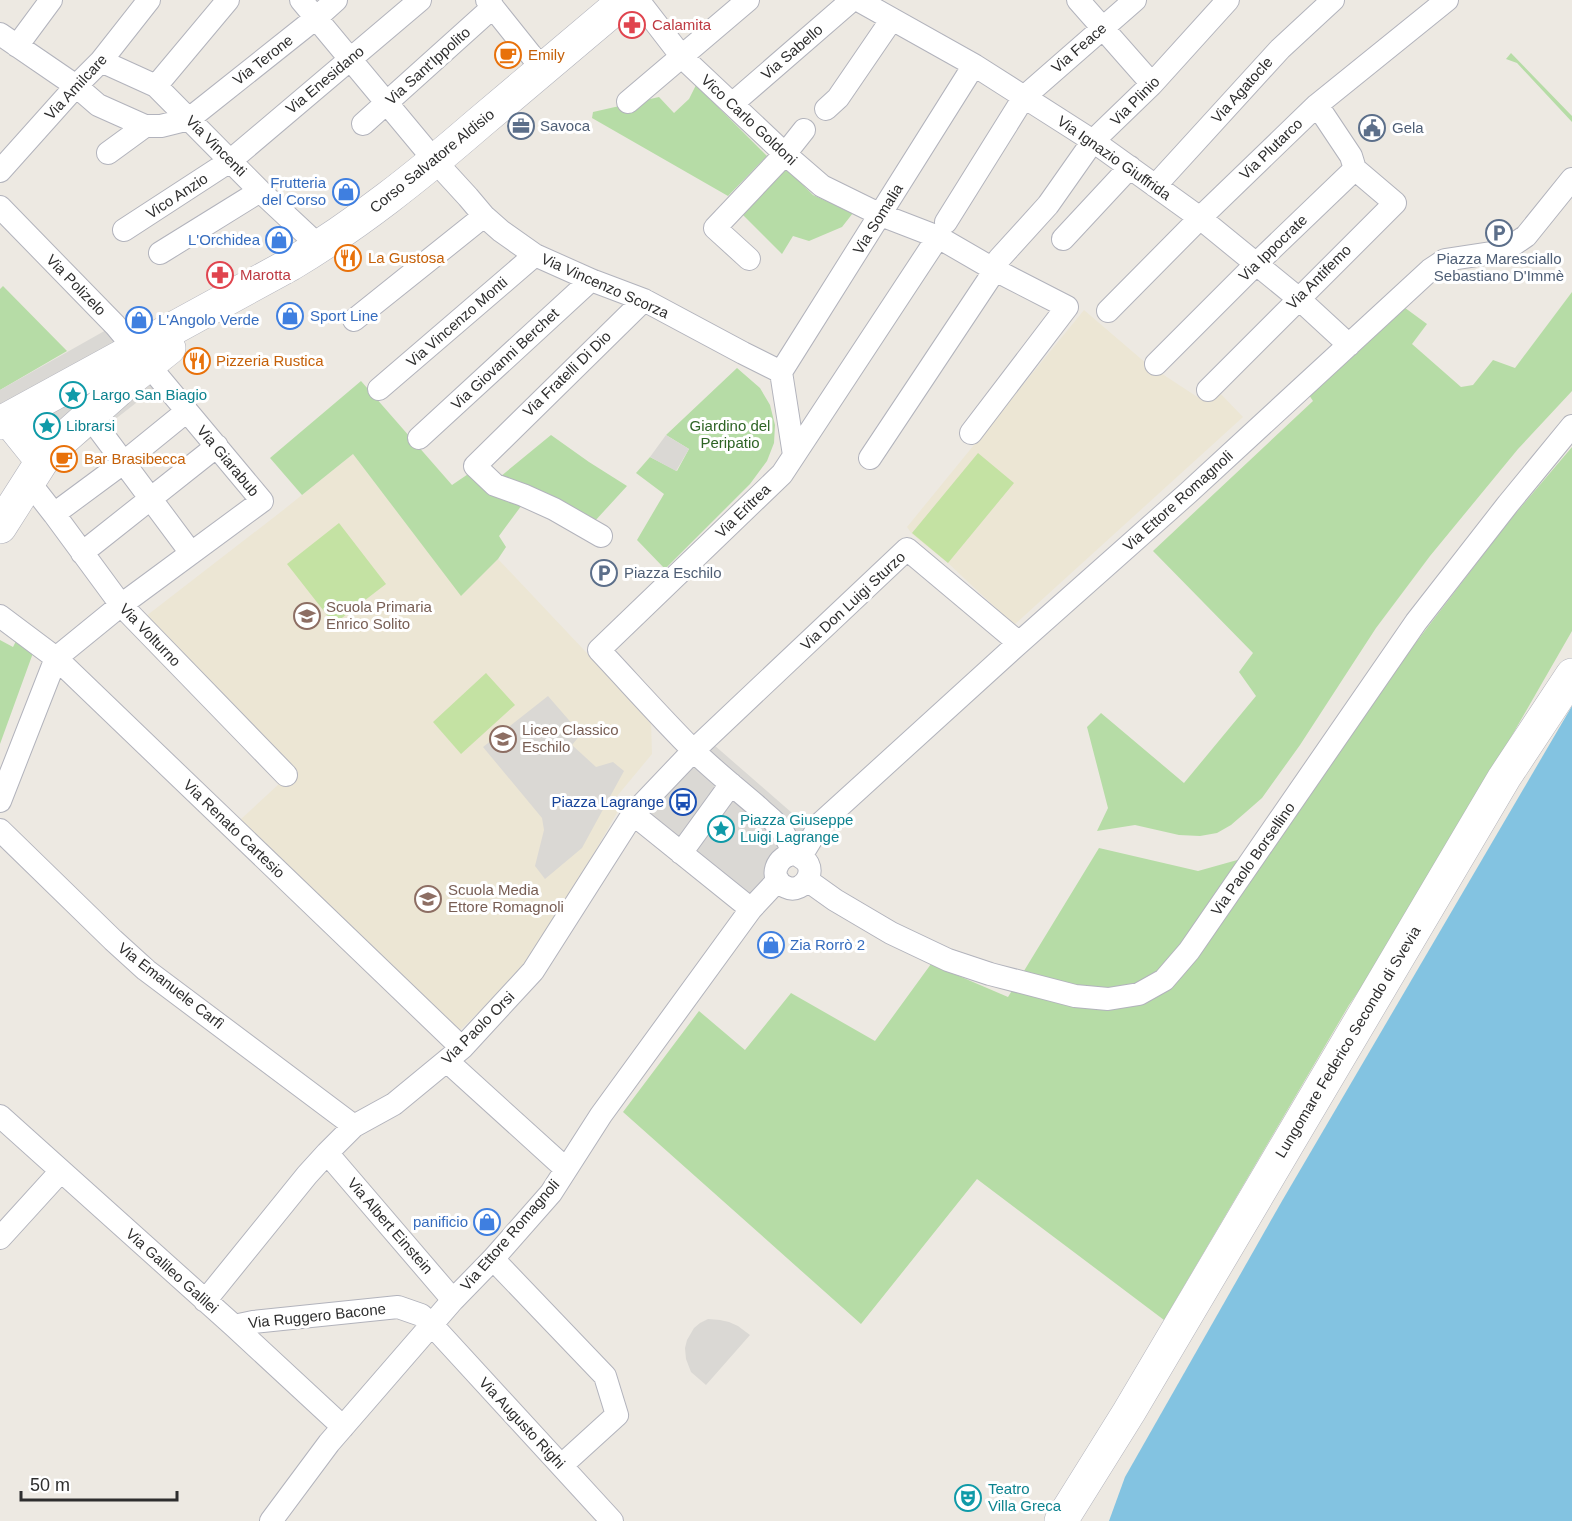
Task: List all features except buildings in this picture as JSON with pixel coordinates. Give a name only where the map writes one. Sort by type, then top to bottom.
[{"type":"street","points":[[51,0],[9,40],[76,86],[98,105],[145,126],[161,126],[189,118]]},
{"type":"street","name":"Via Amilcare","points":[[0,171],[76,86],[101,62],[149,0]]},
{"type":"street","points":[[156,86],[228,0]]},
{"type":"street","name":"Via Vincenzo Scorza","points":[[301,0],[435,161],[484,216],[501,231],[535,255],[644,300],[781,372]]},
{"type":"street","name":"Via Terone","points":[[189,118],[336,0]]},
{"type":"street","name":"Via Enesidano","points":[[230,161],[420,0]]},
{"type":"street","name":"Corso Salvatore Aldisio","points":[[142,358],[223,302],[320,247],[374,209],[435,161],[625,0]]},
{"type":"street","name":"Vico Carlo Goldoni","points":[[638,0],[682,57],[822,186],[881,215],[942,229],[1067,307],[971,433]]},
{"type":"street","points":[[628,102],[748,0]]},
{"type":"street","name":"Via Sabello","points":[[732,104],[852,0]]},
{"type":"street","name":"Via Ignazio Giuffrida","points":[[858,0],[974,65],[1094,141],[1200,218],[1298,298],[1349,345]]},
{"type":"street","points":[[1078,0],[1152,84]]},
{"type":"street","name":"Via Feace","points":[[1024,97],[1135,0]]},
{"type":"street","name":"Via Plinio","points":[[870,458],[997,265],[1048,205],[1094,141],[1152,84],[1227,0]]},
{"type":"street","name":"Via Agatocle","points":[[1155,186],[1280,49],[1333,0]]},
{"type":"street","name":"Via Plutarco","points":[[1108,311],[1317,105],[1447,0]]},
{"type":"street","points":[[490,4],[543,70]]},
{"type":"street","name":"Via Sant'Ippolito","points":[[363,124],[490,4]]},
{"type":"street","points":[[826,109],[838,98],[892,19]]},
{"type":"street","name":"Via Vincenti","points":[[101,62],[156,86],[260,191],[320,247]]},
{"type":"street","name":"Via Somalia","points":[[781,372],[974,65]]},
{"type":"street","name":"Via Eritrea","points":[[693,751],[599,650],[782,474],[942,229],[1024,97]]},
{"type":"street","points":[[1317,105],[1352,156],[1355,169]]},
{"type":"street","points":[[108,153],[145,126]]},
{"type":"street","points":[[749,259],[715,228],[785,154],[804,130]]},
{"type":"street","name":"Vico Anzio","points":[[124,230],[230,161]]},
{"type":"street","points":[[1064,238],[1130,167]]},
{"type":"street","name":"Via Ippocrate","points":[[1156,364],[1355,169]]},
{"type":"street","name":"Via Antifemo","points":[[1208,390],[1395,203],[1355,169]]},
{"type":"street","name":"Via Ettore Romagnoli","points":[[798,855],[821,823],[1188,493],[1430,270],[1445,260],[1504,250],[1526,236],[1572,179]]},
{"type":"street","points":[[160,253],[260,191]]},
{"type":"street","name":"Via Polizelo","points":[[0,207],[114,325],[142,358]]},
{"type":"street","points":[[354,320],[484,216]]},
{"type":"street","name":"Via Vincenzo Monti","points":[[380,389],[535,255]]},
{"type":"street","name":"Via Giovanni Berchet","points":[[418,438],[591,280]]},
{"type":"street","name":"Via Fratelli Di Dio","points":[[601,536],[554,509],[495,485],[475,466],[644,300]]},
{"type":"street","points":[[0,527],[52,449],[89,416],[142,358]]},
{"type":"street","points":[[36,470],[4,421],[142,358]]},
{"type":"street","name":"Via Giarabub","points":[[142,358],[262,501],[191,553]]},
{"type":"street","points":[[781,372],[794,455]]},
{"type":"street","points":[[54,514],[123,463],[187,411]]},
{"type":"street","points":[[0,801],[56,658],[121,605],[191,553],[89,416]]},
{"type":"street","name":"Via Paolo Borsellino","points":[[807,880],[835,900],[891,933],[948,960],[990,974],[1075,996],[1108,999],[1139,994],[1164,980],[1189,951],[1416,622],[1572,426]]},
{"type":"street","points":[[82,553],[217,446]]},
{"type":"street","name":"Via Volturno","points":[[36,470],[54,514],[121,605],[286,775]]},
{"type":"street","name":"Via Don Luigi Sturzo","points":[[693,751],[907,549],[1019,643]]},
{"type":"street","name":"Via Renato Cartesio","points":[[0,616],[56,658],[566,1169]]},
{"type":"street","name":"Lungomare Federico Secondo di Svevia","points":[[1061,1521],[1129,1412],[1504,778],[1572,675]]},
{"type":"street","points":[[693,751],[780,828],[798,855],[806,861],[809,867],[807,880],[802,885],[786,888],[778,880],[776,867],[784,856],[798,855]]},
{"type":"street","name":"Via Paolo Orsi","points":[[205,1301],[307,1174],[327,1153],[354,1126],[394,1104],[454,1055],[533,971],[633,814],[693,751]]},
{"type":"street","points":[[681,853],[731,784]]},
{"type":"street","points":[[633,814],[751,909]]},
{"type":"street","name":"Via Emanuele Carfì","points":[[0,830],[146,970],[354,1126]]},
{"type":"street","name":"Via Ettore Romagnoli","points":[[271,1521],[329,1443],[453,1300],[493,1259],[551,1193],[601,1115],[751,909],[778,880]]},
{"type":"street","name":"Via Galileo Galilei","points":[[0,1116],[343,1427]]},
{"type":"street","name":"Via Albert Einstein","points":[[327,1153],[453,1300]]},
{"type":"street","points":[[0,1238],[61,1172]]},
{"type":"street","points":[[493,1259],[606,1376],[617,1414],[562,1465]]},
{"type":"street","name":"Via Ruggero Bacone","points":[[234,1326],[253,1322],[398,1308],[421,1315],[432,1325]]},
{"type":"street","name":"Via Augusto Righi","points":[[432,1325],[612,1521]]},
{"type":"street","name":"Lungomare Federico Secondo di Svevia","points":[[1082,1521],[1129,1412]]},
{"type":"shaded area","points":[[1084,310],[1147,364],[1202,400],[1215,388],[1243,417],[1014,625],[907,527]]},
{"type":"shaded area","name":"Largo San Biagio","points":[[115,325],[159,385],[54,467],[0,433],[0,390]]},
{"type":"shaded area","points":[[666,435],[689,449],[676,471],[650,457]]},
{"type":"shaded area","points":[[353,454],[461,595],[498,559],[651,721],[652,754],[613,801],[619,809],[532,961],[455,1035],[239,821],[293,771],[141,620]]},
{"type":"shaded area","points":[[548,696],[581,734],[572,745],[596,767],[613,762],[624,771],[582,848],[545,879],[535,866],[544,830],[542,818],[483,747]]},
{"type":"shaded area","name":"Piazza Giuseppe Luigi Lagrange","points":[[706,738],[815,833],[744,919],[627,824]]},
{"type":"shaded area","points":[[708,1319],[729,1322],[750,1335],[706,1385],[691,1372],[685,1348],[694,1328]]},
{"type":"green space","points":[[1511,53],[1572,116],[1572,122],[1517,63],[1506,59]]},
{"type":"green space","points":[[696,85],[767,156],[728,196],[592,118],[593,112],[659,97],[674,113],[689,99]]},
{"type":"green space","points":[[785,167],[813,195],[853,213],[842,227],[809,241],[793,236],[782,254],[742,214]]},
{"type":"green space","points":[[3,286],[67,351],[0,390],[0,289]]},
{"type":"green space","points":[[1572,292],[1572,391],[1518,449],[1430,556],[1376,628],[1300,745],[1262,798],[1231,825],[1217,833],[1200,836],[1179,835],[1135,825],[1097,831],[1108,808],[1087,727],[1101,713],[1184,783],[1256,696],[1239,672],[1253,653],[1153,551],[1313,401],[1309,395],[1397,302],[1427,324],[1412,344],[1461,387],[1473,385],[1493,360],[1515,368]]},
{"type":"green space","name":"Giardino del Peripatio","points":[[737,368],[760,388],[770,405],[775,425],[774,443],[767,461],[750,484],[665,569],[637,540],[664,494],[636,473],[650,457],[677,471],[689,449],[666,435]]},
{"type":"green space","points":[[361,381],[452,485],[480,466],[495,481],[551,435],[627,486],[594,522],[533,490],[499,536],[506,547],[498,559],[461,596],[353,454],[302,495],[270,458]]},
{"type":"green space","points":[[1572,447],[1572,631],[1398,934],[1349,1005],[1164,1320],[977,1179],[861,1324],[623,1112],[699,1011],[745,1050],[791,993],[875,1041],[931,964],[1008,997],[1099,848],[1198,871],[1248,857],[1283,816],[1509,521]]},
{"type":"green space","points":[[978,453],[1014,483],[948,563],[912,533]]},
{"type":"green space","points":[[339,523],[386,584],[334,624],[287,564]]},
{"type":"green space","points":[[0,640],[13,647],[16,641],[33,653],[0,744]]},
{"type":"green space","points":[[486,673],[515,705],[461,754],[433,722]]},
{"type":"water","points":[[1572,706],[1572,1521],[1109,1521],[1125,1477],[1282,1201]]},
{"type":"place","name":"Calamita","points":[[632,25]]},
{"type":"place","name":"Emily","points":[[508,55]]},
{"type":"place","name":"Savoca","points":[[521,126]]},
{"type":"place","name":"Gela","points":[[1372,128]]},
{"type":"place","name":"Frutteria del Corso","points":[[346,192]]},
{"type":"place","name":"Piazza Maresciallo Sebastiano D'Immè","points":[[1499,233]]},
{"type":"place","name":"L'Orchidea","points":[[279,240]]},
{"type":"place","name":"La Gustosa","points":[[348,258]]},
{"type":"place","name":"Marotta","points":[[220,275]]},
{"type":"place","name":"Sport Line","points":[[290,316]]},
{"type":"place","name":"L'Angolo Verde","points":[[139,320]]},
{"type":"place","name":"Pizzeria Rustica","points":[[197,361]]},
{"type":"place","name":"Largo San Biagio","points":[[73,395]]},
{"type":"place","name":"Librarsi","points":[[47,426]]},
{"type":"place","name":"Bar Brasibecca","points":[[64,459]]},
{"type":"place","name":"Piazza Eschilo","points":[[604,573]]},
{"type":"place","name":"Scuola Primaria Enrico Solito","points":[[307,616]]},
{"type":"place","name":"Liceo Classico Eschilo","points":[[503,739]]},
{"type":"place","name":"Piazza Lagrange","points":[[683,802]]},
{"type":"place","name":"Piazza Giuseppe Luigi Lagrange","points":[[721,829]]},
{"type":"place","name":"Scuola Media Ettore Romagnoli","points":[[428,899]]},
{"type":"place","name":"Zia Rorrò 2","points":[[771,945]]},
{"type":"place","name":"panificio","points":[[487,1222]]},
{"type":"place","name":"Teatro Villa Greca","points":[[968,1498]]}]
